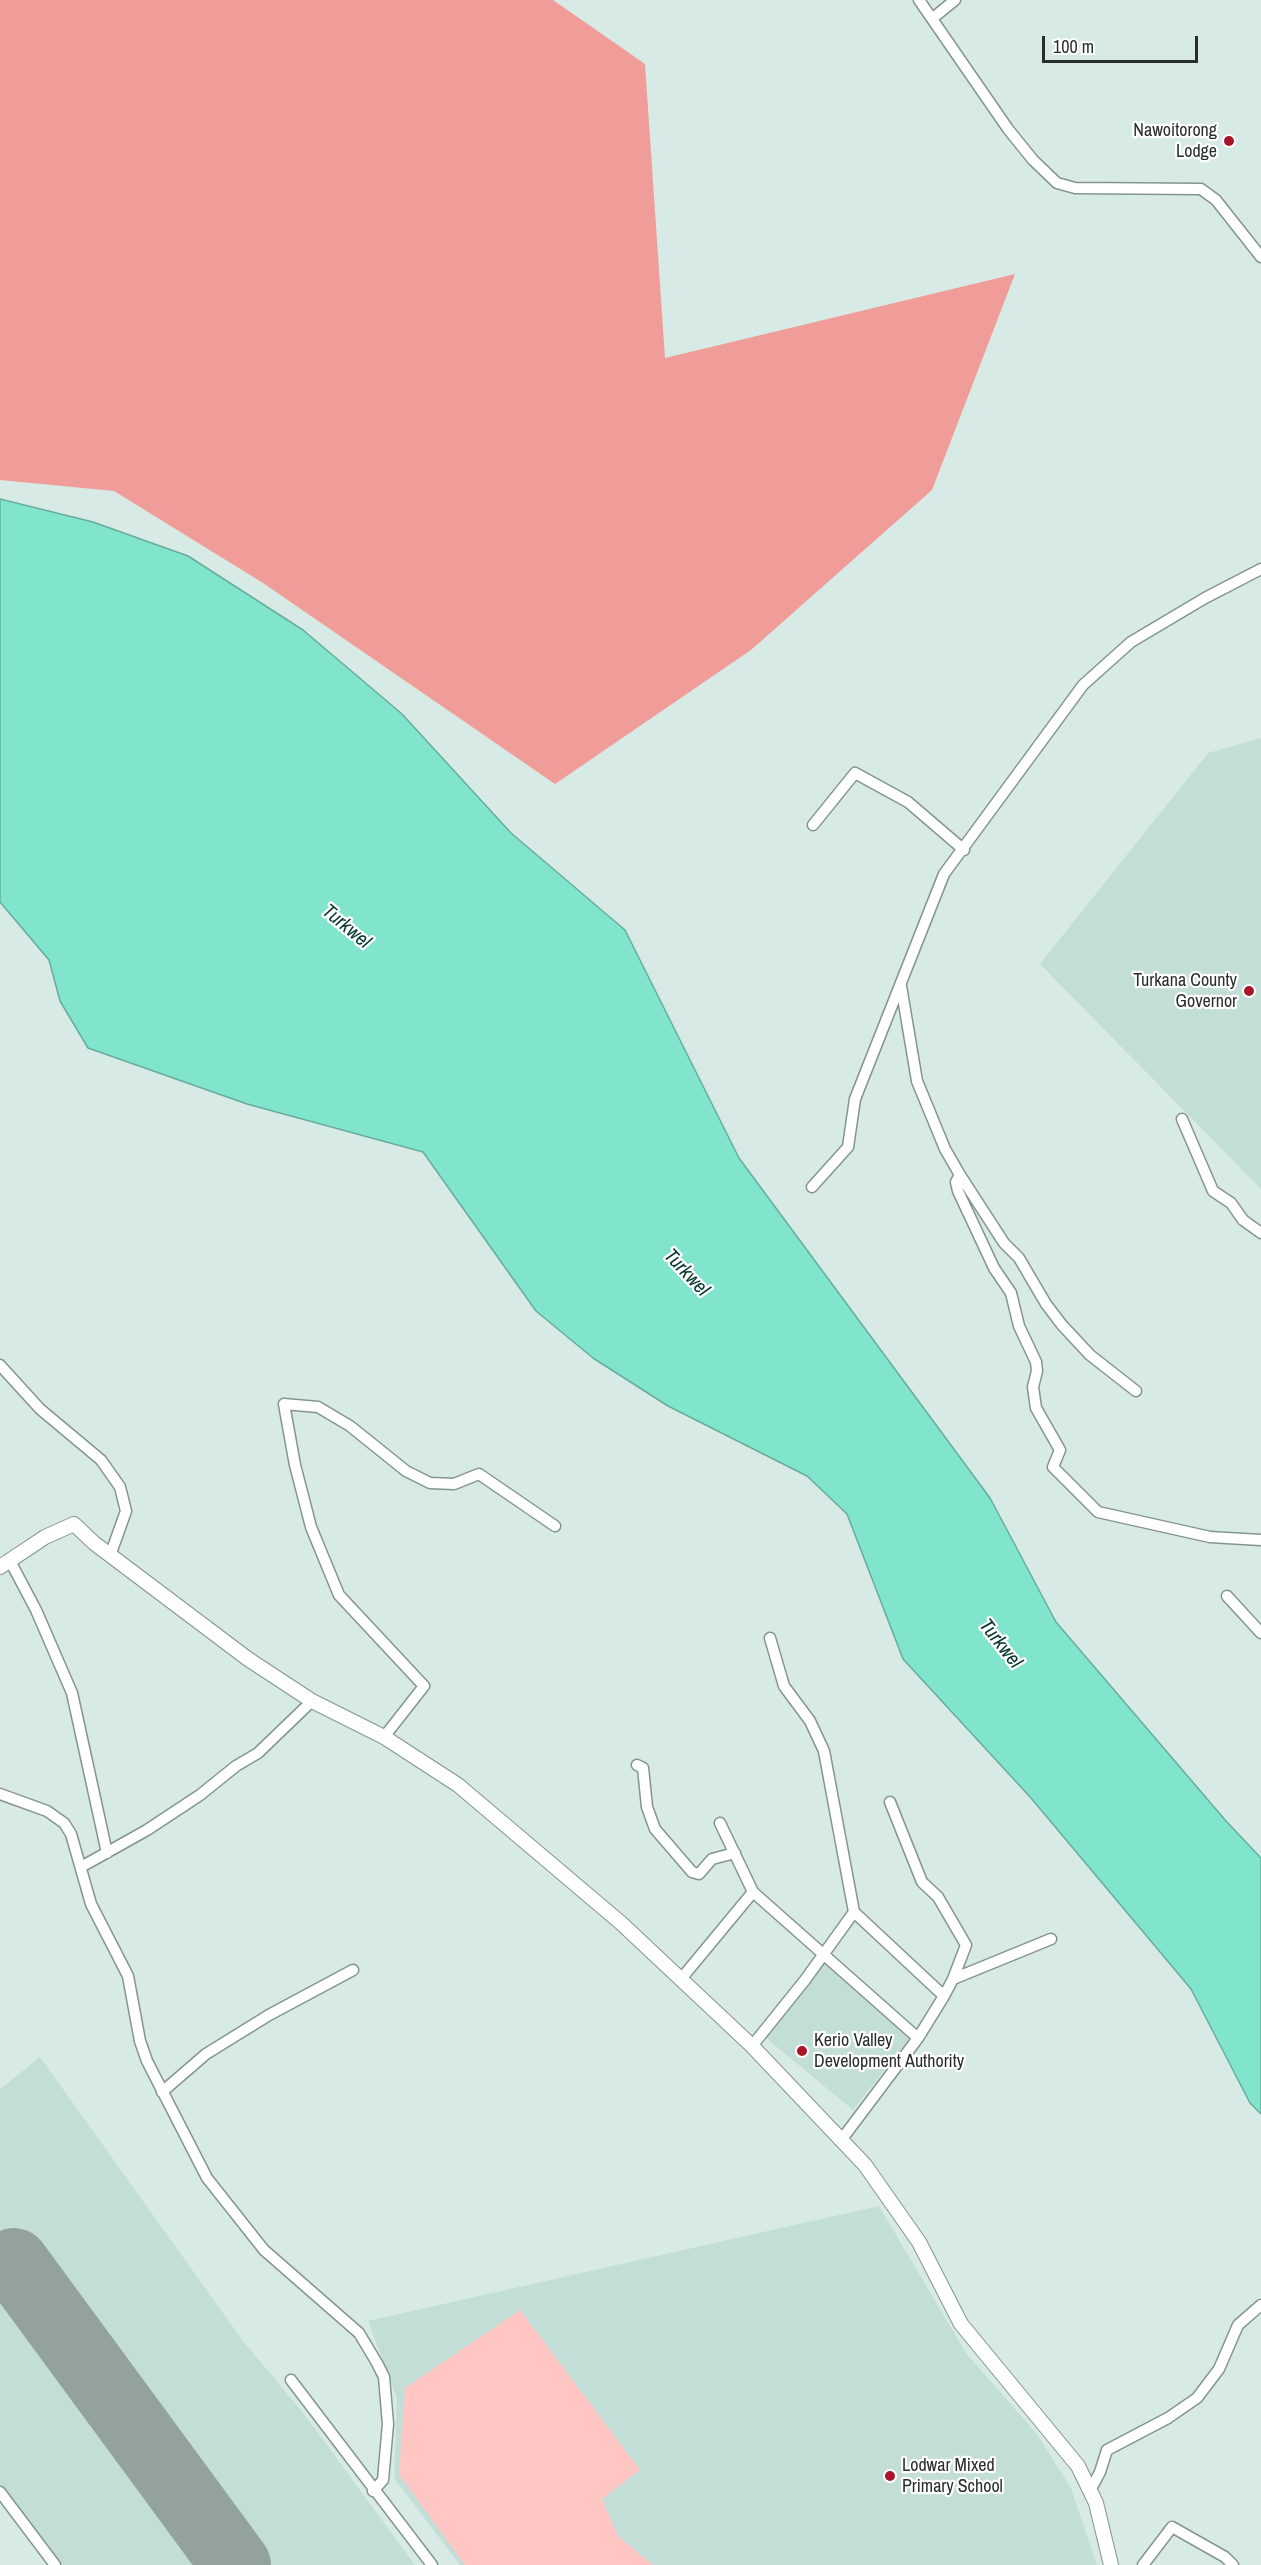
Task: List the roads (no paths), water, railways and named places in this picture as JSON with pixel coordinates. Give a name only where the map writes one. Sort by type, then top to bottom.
[{"type":"street","points":[[919,0],[1008,129],[1033,160],[1057,183],[1075,188],[1201,189],[1216,200],[1261,257]]},
{"type":"street","points":[[933,18],[955,0]]},
{"type":"street","points":[[812,1187],[849,1147],[855,1099],[944,874],[964,850],[1083,685],[1131,642],[1205,598],[1261,569]]},
{"type":"street","points":[[813,825],[855,773],[908,802],[964,850]]},
{"type":"street","points":[[901,986],[916,1081],[945,1149],[960,1175],[1004,1243],[1019,1258],[1046,1304],[1062,1324],[1090,1355],[1136,1391]]},
{"type":"street","points":[[1182,1119],[1213,1191],[1231,1203],[1243,1220],[1261,1233]]},
{"type":"street","points":[[960,1175],[956,1182],[958,1191],[994,1268],[1011,1293],[1019,1326],[1036,1362],[1037,1371],[1033,1387],[1036,1408],[1060,1450],[1053,1467],[1098,1512],[1210,1537],[1261,1540]]},
{"type":"street","points":[[0,1365],[40,1409],[101,1460],[120,1487],[126,1512],[111,1553]]},
{"type":"street","points":[[384,1737],[424,1686],[339,1595],[311,1527],[295,1465],[284,1404],[318,1407],[350,1426],[406,1471],[430,1483],[454,1484],[478,1474],[555,1526]]},
{"type":"street","points":[[107,1853],[72,1693],[41,1619],[5,1563],[45,1537],[74,1524],[94,1543],[111,1553],[248,1659],[312,1701],[384,1737],[458,1785],[546,1858],[752,2046],[842,2139],[888,2196],[919,2242],[961,2324],[986,2357],[1054,2434],[1078,2466],[1091,2489],[1111,2565]]},
{"type":"street","points":[[1227,1596],[1261,1633]]},
{"type":"street","points":[[770,1638],[784,1686],[810,1720],[824,1751],[854,1911],[944,1996]]},
{"type":"street","points":[[81,1867],[178,1811],[236,1766],[258,1753],[312,1701]]},
{"type":"street","points":[[637,1765],[643,1768],[647,1807],[655,1829],[692,1872],[699,1874],[712,1859],[735,1853]]},
{"type":"street","points":[[0,1794],[54,1815],[71,1834],[91,1904],[128,1976],[140,2041],[162,2092],[207,2178],[246,2230],[274,2260],[359,2333],[377,2363],[384,2377],[388,2424],[383,2480],[373,2491]]},
{"type":"street","points":[[842,2139],[918,2038],[953,1979],[966,1946],[938,1896],[922,1882],[890,1802]]},
{"type":"street","points":[[720,1823],[753,1892],[825,1953],[918,2038]]},
{"type":"street","points":[[681,1979],[753,1892]]},
{"type":"street","points":[[752,2046],[825,1953],[854,1911]]},
{"type":"street","points":[[953,1979],[1051,1939]]},
{"type":"street","points":[[162,2092],[206,2054],[269,2015],[353,1970]]},
{"type":"street","points":[[1091,2489],[1100,2472],[1107,2450],[1168,2418],[1197,2398],[1219,2369],[1238,2325],[1261,2305]]},
{"type":"street","points":[[291,2380],[373,2491],[432,2565]]},
{"type":"street","points":[[0,2492],[55,2565]]},
{"type":"street","points":[[1143,2565],[1172,2527],[1225,2557],[1233,2565]]},
{"type":"water","name":"Turkwel","points":[[0,499],[93,522],[188,556],[303,630],[402,714],[511,833],[625,930],[739,1158],[990,1498],[1056,1622],[1226,1821],[1261,1858],[1261,2114],[1250,2103],[1191,1989],[1031,1798],[903,1659],[847,1514],[807,1476],[668,1406],[593,1358],[536,1311],[423,1152],[247,1104],[88,1048],[60,1001],[49,960],[0,902]]},
{"type":"place","name":"Nawoitorong Lodge","points":[[1229,141]]},
{"type":"place","name":"Turkana County Governor","points":[[1249,991]]},
{"type":"place","name":"Kerio Valley Development Authority","points":[[802,2051]]},
{"type":"place","name":"Lodwar Mixed Primary School","points":[[890,2476]]}]
